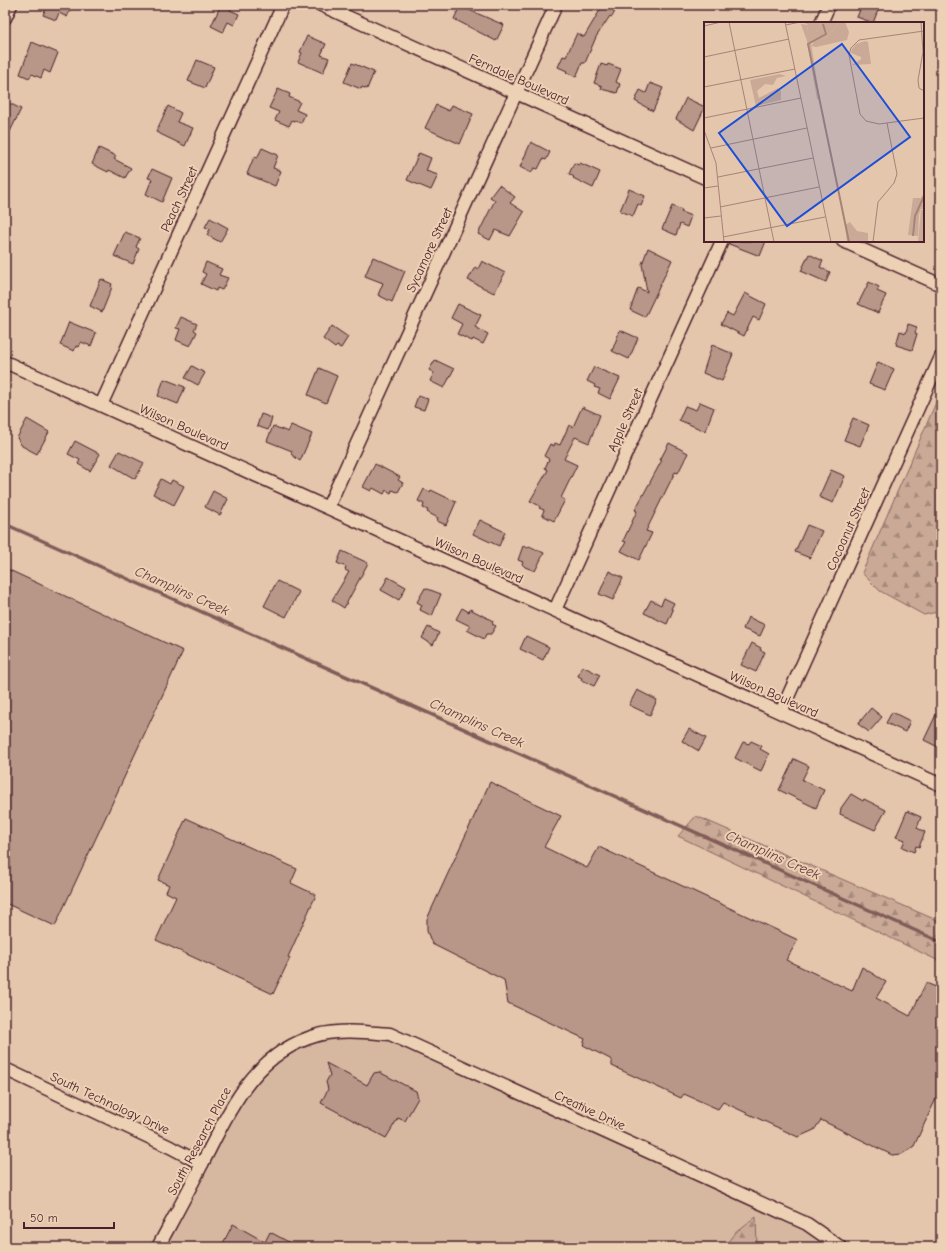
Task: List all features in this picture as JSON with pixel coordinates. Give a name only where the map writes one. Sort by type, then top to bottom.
[{"type":"street","points":[[5,18],[11,5]]},
{"type":"street","name":"Peach Street","points":[[101,405],[284,5]]},
{"type":"street","name":"Ferndale Boulevard","points":[[321,5],[704,178]]},
{"type":"street","name":"Sycamore Street","points":[[328,507],[556,5]]},
{"type":"street","points":[[821,22],[829,5]]},
{"type":"street","name":"Apple Street","points":[[555,610],[722,242]]},
{"type":"street","points":[[845,242],[941,285]]},
{"type":"street","name":"Cocoanut Street","points":[[780,712],[941,357]]},
{"type":"street","name":"Wilson Boulevard","points":[[5,362],[941,785]]},
{"type":"street","name":"Creative Drive","points":[[318,1035],[352,1031],[390,1034],[807,1224],[840,1247]]},
{"type":"street","name":"South Research Place","points":[[158,1247],[231,1107],[248,1081],[273,1057],[294,1044],[318,1035]]},
{"type":"street","name":"South Technology Drive","points":[[5,1069],[170,1147],[202,1164]]},
{"type":"shaded area","points":[[390,1034],[807,1224],[840,1247],[158,1247],[231,1107],[273,1057],[318,1035]]},
{"type":"green space","points":[[941,391],[941,611],[924,615],[880,591],[862,573]]},
{"type":"green space","points":[[696,816],[941,922],[941,962],[678,836]]},
{"type":"green space","points":[[756,1216],[757,1247],[724,1247],[734,1234]]},
{"type":"building","points":[[39,5],[72,5],[67,17],[59,13],[56,20],[43,15],[46,8]]},
{"type":"building","points":[[221,5],[231,8],[230,10],[239,14],[234,25],[228,22],[223,32],[211,26]]},
{"type":"building","points":[[603,5],[618,5],[612,17],[610,16],[596,37],[585,63],[582,63],[576,77],[558,67],[563,56],[566,57],[577,33],[584,37]]},
{"type":"building","points":[[862,5],[880,5],[873,22],[857,17]]},
{"type":"building","points":[[460,6],[504,25],[496,41],[454,19]]},
{"type":"building","points":[[307,36],[326,44],[321,55],[329,58],[323,73],[298,62],[302,53],[300,52]]},
{"type":"building","points":[[32,42],[58,53],[50,73],[44,70],[41,78],[32,74],[29,78],[20,74]]},
{"type":"building","points":[[197,60],[214,67],[205,88],[188,81]]},
{"type":"building","points":[[352,63],[374,72],[367,89],[362,87],[361,89],[344,82]]},
{"type":"building","points":[[601,64],[607,66],[608,64],[621,69],[616,82],[620,84],[617,93],[601,89],[602,86],[594,83]]},
{"type":"building","points":[[650,83],[663,88],[653,111],[635,101],[640,90],[646,93]]},
{"type":"building","points":[[278,89],[290,94],[289,97],[300,102],[296,110],[305,114],[301,123],[292,120],[289,126],[275,120],[279,112],[269,108]]},
{"type":"building","points":[[686,98],[704,107],[694,130],[676,119]]},
{"type":"building","points":[[5,101],[21,109],[5,142]]},
{"type":"building","points":[[436,105],[449,111],[452,105],[473,114],[460,144],[425,128]]},
{"type":"building","points":[[168,106],[181,113],[177,122],[193,128],[185,146],[156,132]]},
{"type":"building","points":[[531,142],[550,152],[546,160],[543,159],[538,169],[534,168],[531,173],[520,167]]},
{"type":"building","points":[[99,148],[116,156],[114,159],[131,168],[125,178],[92,164]]},
{"type":"building","points":[[262,148],[278,155],[273,168],[281,171],[275,186],[247,174],[254,157],[257,158]]},
{"type":"building","points":[[419,153],[431,158],[426,171],[438,175],[431,190],[407,180]]},
{"type":"building","points":[[574,163],[579,165],[580,163],[600,172],[593,188],[573,178],[574,177],[569,174]]},
{"type":"building","points":[[152,169],[172,178],[162,202],[146,194],[152,179],[148,178]]},
{"type":"building","points":[[499,185],[515,197],[510,203],[524,212],[510,236],[495,230],[490,240],[478,234],[495,200],[490,197]]},
{"type":"building","points":[[629,189],[645,196],[641,206],[638,204],[633,216],[620,211]]},
{"type":"building","points":[[672,206],[691,216],[687,227],[680,224],[676,235],[662,229]]},
{"type":"building","points":[[210,218],[228,228],[220,242],[207,235],[210,229],[205,227]]},
{"type":"building","points":[[125,232],[140,238],[136,247],[139,249],[133,264],[114,256]]},
{"type":"building","points":[[729,242],[766,242],[760,256],[729,244]]},
{"type":"building","points":[[648,248],[672,260],[645,317],[630,310],[638,288],[647,292],[642,264]]},
{"type":"building","points":[[809,254],[823,261],[820,267],[830,272],[826,282],[801,271]]},
{"type":"building","points":[[373,257],[405,271],[392,302],[378,295],[383,283],[365,276]]},
{"type":"building","points":[[482,261],[505,273],[494,293],[468,280],[475,267],[478,269]]},
{"type":"building","points":[[206,262],[222,269],[219,275],[228,278],[222,290],[217,288],[216,291],[201,284],[206,274],[202,272]]},
{"type":"building","points":[[101,279],[112,284],[102,312],[90,306]]},
{"type":"building","points":[[869,282],[879,287],[877,291],[886,295],[878,313],[858,304]]},
{"type":"building","points":[[745,293],[766,304],[759,320],[753,317],[744,336],[721,324],[727,313],[733,316]]},
{"type":"building","points":[[458,304],[481,315],[475,327],[488,334],[483,344],[457,334],[462,324],[451,318]]},
{"type":"building","points":[[181,317],[197,324],[194,330],[197,332],[190,346],[176,340],[180,329],[176,328]]},
{"type":"building","points":[[69,322],[96,333],[91,346],[81,342],[79,347],[76,346],[74,351],[60,345]]},
{"type":"building","points":[[908,324],[917,327],[915,333],[917,334],[912,350],[896,345],[900,331],[906,333]]},
{"type":"building","points":[[332,326],[348,337],[341,348],[337,346],[335,348],[323,339]]},
{"type":"building","points":[[620,330],[638,338],[629,359],[612,351]]},
{"type":"building","points":[[712,345],[733,354],[722,381],[703,373]]},
{"type":"building","points":[[435,360],[454,369],[444,388],[430,381],[434,373],[429,370]]},
{"type":"building","points":[[878,362],[894,369],[885,390],[869,384]]},
{"type":"building","points":[[192,366],[205,373],[198,385],[185,378]]},
{"type":"building","points":[[594,367],[620,378],[610,399],[598,393],[600,389],[594,387],[595,385],[587,381]]},
{"type":"building","points":[[319,368],[337,376],[326,403],[308,395]]},
{"type":"building","points":[[164,379],[185,387],[178,404],[158,396]]},
{"type":"building","points":[[418,396],[428,399],[424,410],[414,407]]},
{"type":"building","points":[[700,402],[714,408],[705,431],[679,420],[685,406],[696,410]]},
{"type":"building","points":[[582,407],[600,415],[589,443],[575,437],[564,459],[577,465],[561,498],[565,500],[554,521],[542,515],[544,510],[539,508],[540,506],[530,501],[548,470],[545,468],[549,459],[544,456],[550,444],[554,446],[555,443],[560,445],[569,425],[573,427]]},
{"type":"building","points":[[261,414],[272,418],[268,430],[257,426]]},
{"type":"building","points":[[853,418],[869,425],[860,446],[844,440]]},
{"type":"building","points":[[27,419],[49,432],[37,454],[22,446],[17,438]]},
{"type":"building","points":[[291,425],[312,434],[300,461],[291,454],[292,451],[267,441],[273,426],[288,432]]},
{"type":"building","points":[[75,441],[100,454],[90,471],[78,464],[80,460],[68,454]]},
{"type":"building","points":[[669,443],[688,453],[678,473],[675,472],[646,531],[652,533],[639,560],[621,551],[626,542],[623,541],[637,511],[635,510],[662,460],[660,460]]},
{"type":"building","points":[[119,451],[144,463],[135,479],[111,465]]},
{"type":"building","points":[[375,464],[400,477],[398,480],[403,483],[398,492],[392,490],[391,493],[386,490],[384,494],[373,488],[371,491],[363,487]]},
{"type":"building","points":[[831,470],[845,476],[833,503],[819,497]]},
{"type":"building","points":[[161,479],[170,484],[172,480],[184,486],[174,505],[153,494]]},
{"type":"building","points":[[424,489],[430,492],[431,490],[456,502],[446,525],[437,521],[438,518],[427,512],[428,510],[423,508],[424,504],[418,501]]},
{"type":"building","points":[[213,491],[228,499],[220,515],[205,507]]},
{"type":"building","points":[[480,520],[505,532],[499,546],[473,534]]},
{"type":"building","points":[[807,525],[822,531],[810,558],[795,552]]},
{"type":"building","points":[[523,546],[528,548],[529,546],[544,553],[535,571],[525,567],[522,564],[523,562],[518,560]]},
{"type":"building","points":[[342,551],[368,563],[344,608],[332,600],[349,572],[345,570],[346,567],[337,563]]},
{"type":"building","points":[[5,568],[183,651],[55,926],[5,903]]},
{"type":"building","points":[[609,571],[623,578],[613,600],[599,594]]},
{"type":"building","points":[[388,577],[406,587],[399,600],[381,590]]},
{"type":"building","points":[[277,581],[299,592],[286,617],[264,606]]},
{"type":"building","points":[[425,588],[441,594],[432,616],[420,610],[422,605],[417,602]]},
{"type":"building","points":[[664,598],[674,603],[671,609],[673,610],[667,624],[644,613],[651,600],[661,605]]},
{"type":"building","points":[[462,608],[469,612],[470,609],[493,621],[492,624],[496,626],[491,634],[486,634],[484,639],[467,630],[470,626],[456,619]]},
{"type":"building","points":[[748,617],[765,625],[760,636],[743,629]]},
{"type":"building","points":[[428,627],[439,633],[433,645],[422,638]]},
{"type":"building","points":[[526,636],[549,647],[543,660],[520,649]]},
{"type":"building","points":[[752,643],[761,648],[760,650],[765,652],[756,672],[741,665]]},
{"type":"building","points":[[582,666],[600,675],[594,686],[581,680],[582,678],[578,676]]},
{"type":"building","points":[[637,690],[657,700],[650,715],[629,705]]},
{"type":"building","points":[[941,704],[941,741],[938,747],[924,740]]},
{"type":"building","points":[[871,708],[882,717],[869,732],[858,724]]},
{"type":"building","points":[[892,712],[910,721],[905,732],[886,723]]},
{"type":"building","points":[[689,729],[706,738],[699,751],[682,741]]},
{"type":"building","points":[[751,741],[762,746],[760,749],[769,754],[761,771],[735,758],[743,742],[749,744]]},
{"type":"building","points":[[794,759],[809,766],[802,780],[824,790],[816,808],[779,790]]},
{"type":"building","points":[[490,782],[561,816],[544,847],[587,868],[599,847],[798,940],[786,960],[852,991],[862,967],[886,982],[876,998],[910,1016],[926,983],[941,989],[941,1088],[914,1146],[902,1154],[892,1155],[821,1120],[814,1130],[798,1137],[723,1102],[718,1109],[684,1094],[681,1098],[612,1066],[612,1060],[583,1045],[585,1039],[508,1003],[504,980],[432,944],[427,931],[427,919]]},
{"type":"building","points":[[851,794],[863,801],[864,799],[886,810],[875,830],[840,814],[841,808]]},
{"type":"building","points":[[907,811],[921,817],[917,828],[925,832],[919,847],[916,846],[914,852],[902,847],[905,840],[896,837]]},
{"type":"building","points":[[186,818],[297,869],[291,883],[316,895],[288,957],[290,958],[273,994],[156,940],[176,897],[166,892],[169,885],[158,880]]},
{"type":"building","points":[[326,1063],[367,1085],[374,1073],[379,1072],[416,1091],[418,1098],[405,1121],[398,1118],[386,1138],[321,1103],[328,1089],[326,1082],[330,1075]]},
{"type":"building","points":[[233,1224],[265,1242],[270,1232],[298,1247],[221,1247]]},
{"type":"waterway","name":"Champlins Creek","points":[[5,524],[941,942]]}]
